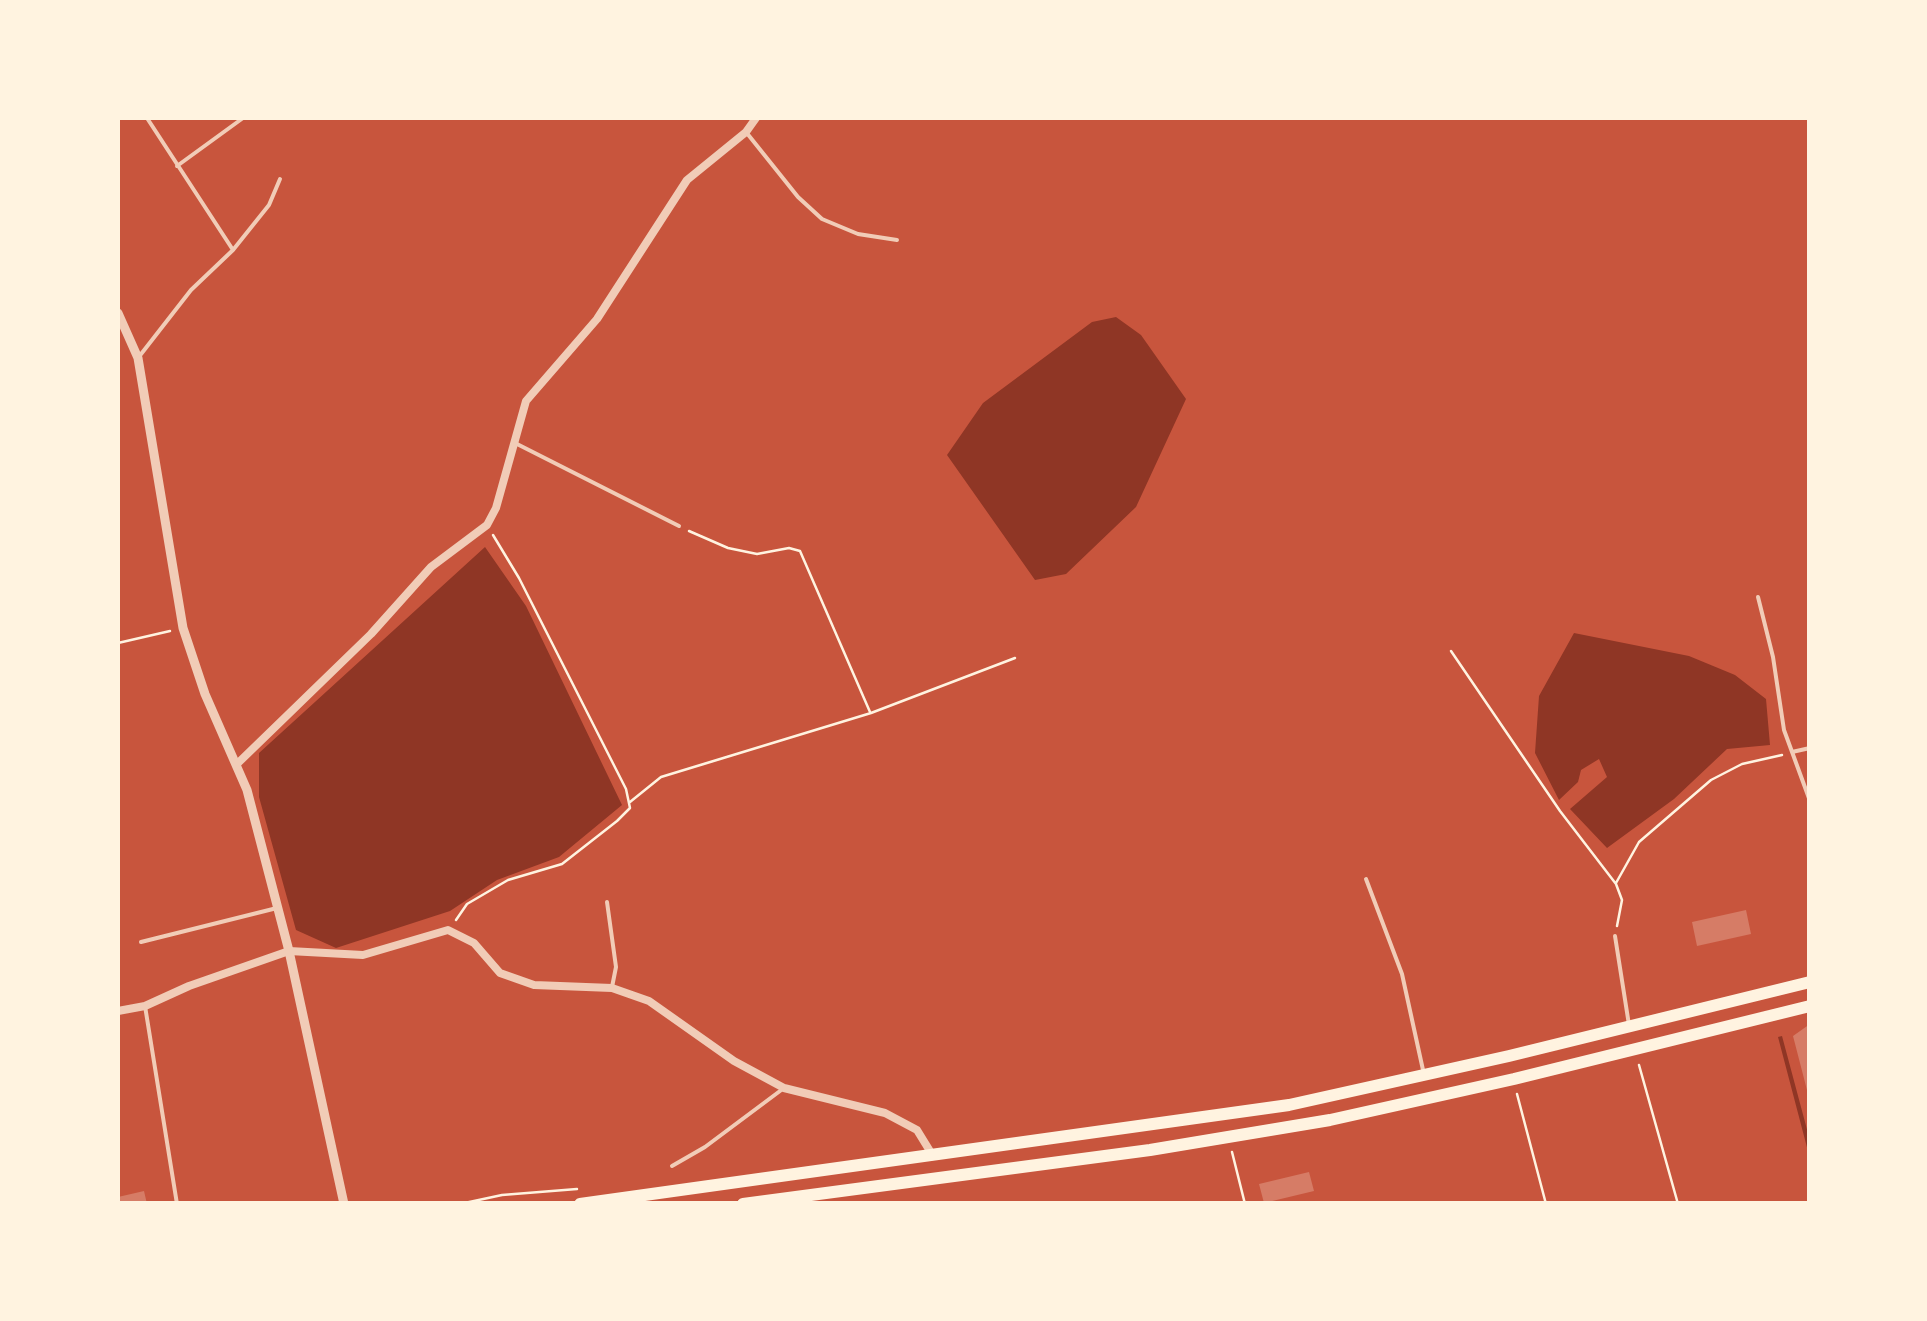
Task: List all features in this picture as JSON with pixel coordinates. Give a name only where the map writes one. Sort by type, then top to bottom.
[{"type":"highway","points":[[580,1204],[647,1199],[1224,1116],[1424,1076],[1810,982]]},
{"type":"highway","points":[[743,1204],[1228,1138],[1514,1080],[1810,1006]]},
{"type":"street","points":[[237,764],[371,634],[431,567],[487,525],[496,508],[526,401],[598,319],[687,180],[746,132],[756,118]]},
{"type":"street","points":[[118,313],[138,358],[183,628],[204,694],[247,790],[289,951],[344,1204]]},
{"type":"street","points":[[118,1011],[146,1006],[289,951],[363,956],[448,930],[474,943],[500,973],[534,985],[612,988],[649,1001],[734,1061],[784,1088],[885,1112],[917,1130],[933,1156]]},
{"type":"lane","points":[[147,118],[232,250]]},
{"type":"lane","points":[[178,166],[242,118]]},
{"type":"lane","points":[[746,132],[798,197],[822,218],[858,234],[897,240]]},
{"type":"lane","points":[[138,358],[190,290],[232,250],[269,205],[280,178]]},
{"type":"lane","points":[[513,442],[678,526]]},
{"type":"lane","points":[[1758,597],[1774,657],[1784,730],[1810,801]]},
{"type":"lane","points":[[1792,752],[1810,748]]},
{"type":"lane","points":[[1366,879],[1402,974],[1429,1099]]},
{"type":"lane","points":[[608,902],[616,967],[612,988]]},
{"type":"lane","points":[[141,942],[278,908]]},
{"type":"lane","points":[[1615,936],[1630,1026]]},
{"type":"lane","points":[[146,1006],[177,1204]]},
{"type":"lane","points":[[672,1166],[705,1148],[784,1088]]},
{"type":"path","points":[[448,930],[467,904],[508,880],[562,864],[618,822],[630,808],[626,789],[582,701],[487,525]]},
{"type":"path","points":[[678,526],[728,548],[757,554],[789,548],[800,551],[870,712]]},
{"type":"path","points":[[118,643],[183,628]]},
{"type":"path","points":[[1451,651],[1616,884],[1622,900],[1615,936]]},
{"type":"path","points":[[629,803],[661,777],[870,712],[1015,658]]},
{"type":"path","points":[[1616,884],[1639,842],[1712,780],[1742,764],[1792,752]]},
{"type":"path","points":[[1635,1049],[1678,1204]]},
{"type":"path","points":[[1514,1080],[1546,1204]]},
{"type":"path","points":[[1228,1138],[1245,1204]]},
{"type":"path","points":[[460,1204],[502,1195],[584,1189]]},
{"type":"shaded area","points":[[1116,317],[1141,335],[1186,399],[1136,507],[1066,574],[1035,580],[947,455],[983,403],[1092,322]]},
{"type":"shaded area","points":[[485,547],[526,606],[622,805],[559,857],[497,880],[450,911],[336,948],[296,930],[259,797],[259,753]]},
{"type":"shaded area","points":[[1574,633],[1689,656],[1735,675],[1766,699],[1770,745],[1727,749],[1674,799],[1607,848],[1570,809],[1607,777],[1599,759],[1581,770],[1578,782],[1559,800],[1535,753],[1539,696]]},
{"type":"shaded area","points":[[1782,1036],[1809,1137],[1809,1155],[1778,1037]]},
{"type":"building","points":[[1746,910],[1751,934],[1697,946],[1692,922]]},
{"type":"building","points":[[1810,1024],[1810,1094],[1808,1094],[1793,1036]]},
{"type":"building","points":[[1309,1172],[1314,1191],[1264,1203],[1259,1184]]},
{"type":"building","points":[[144,1191],[147,1204],[118,1204],[118,1197]]}]
